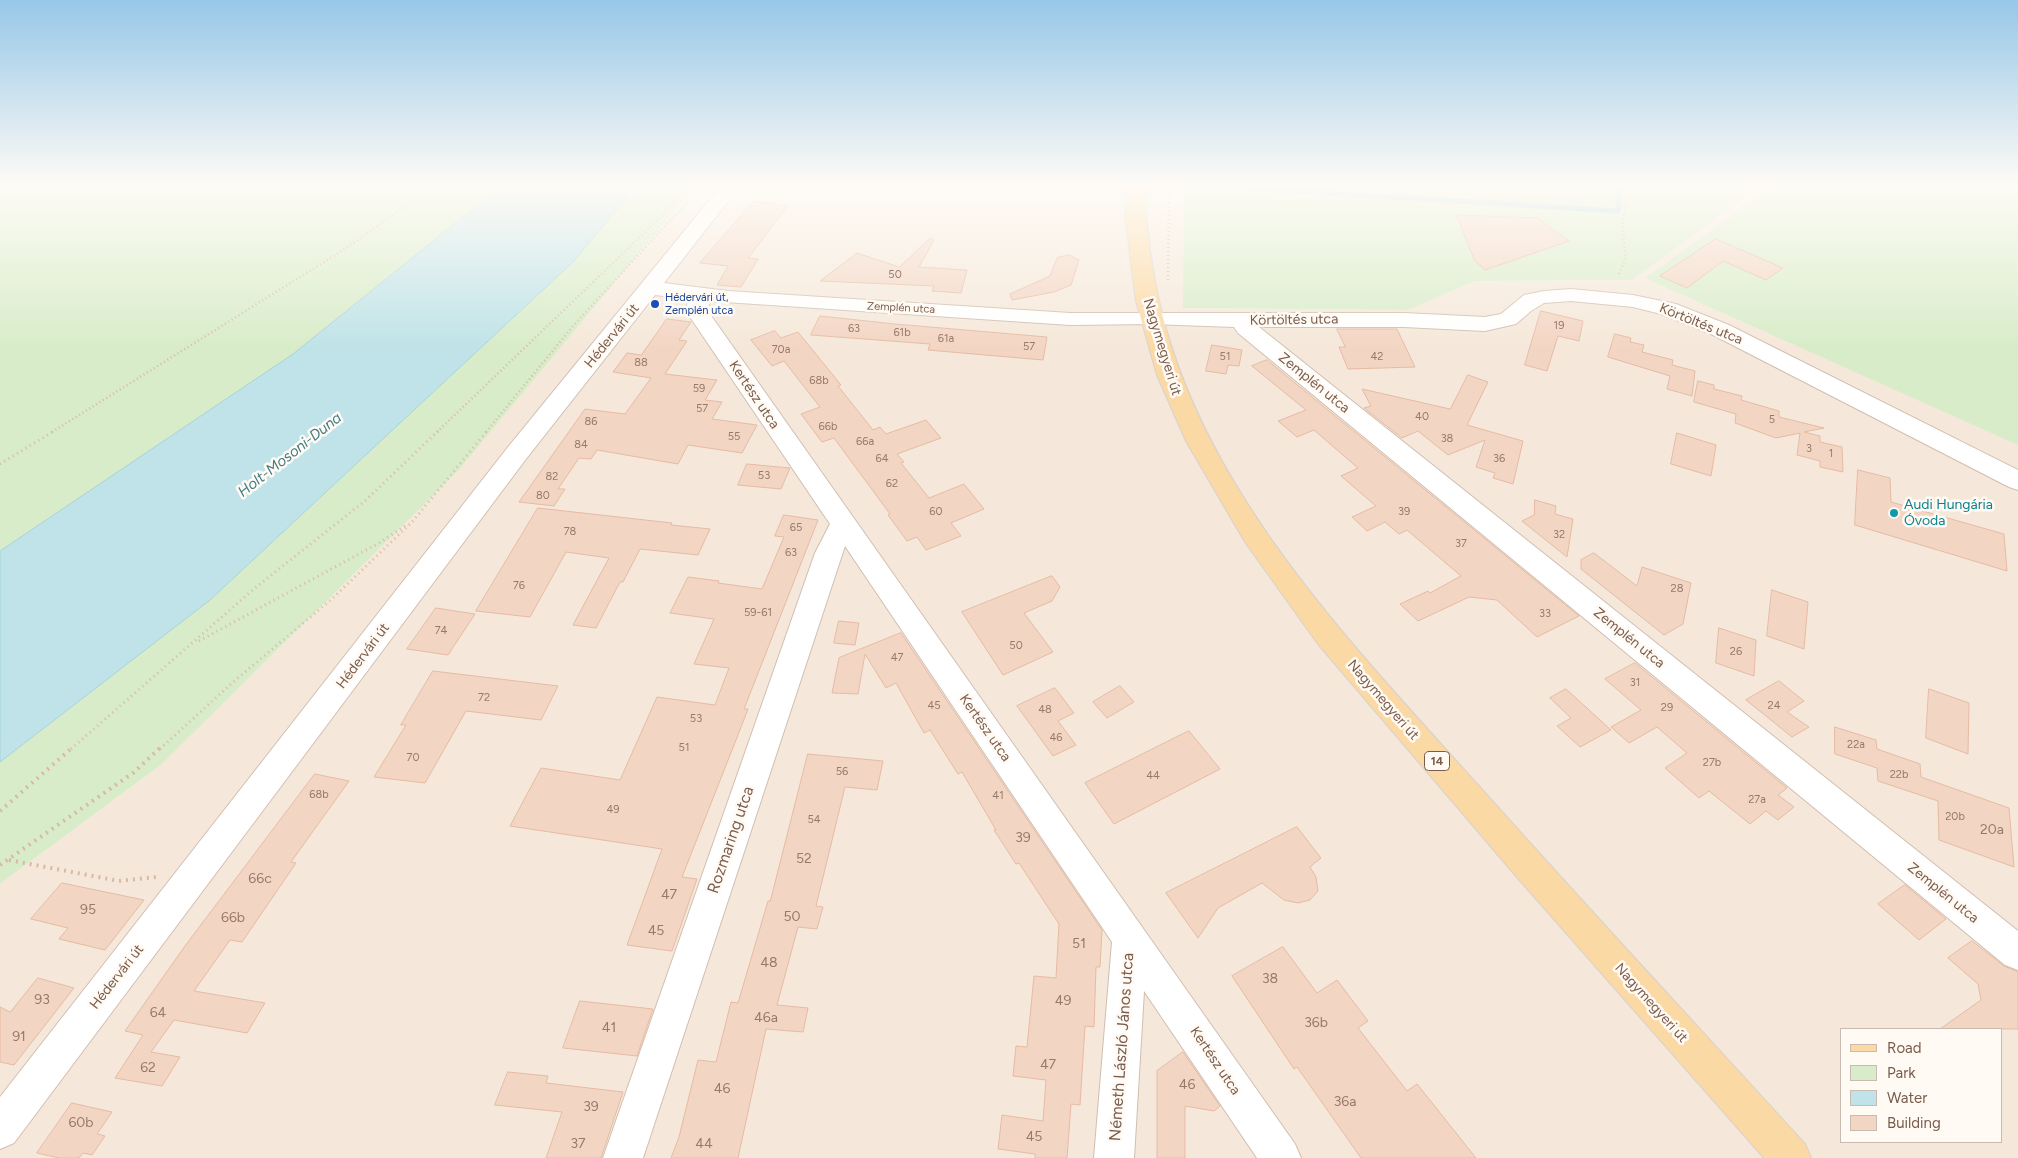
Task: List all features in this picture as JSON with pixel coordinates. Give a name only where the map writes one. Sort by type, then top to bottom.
[{"type":"main road","name":"Nagymegyeri út","points":[[1139,240],[1151,318],[1176,394],[1202,448],[1254,535],[1328,636],[1528,866],[1791,1158]]},
{"type":"street","name":"Hédervári út","points":[[0,1129],[517,453],[689,240]]},
{"type":"street","name":"Zemplén utca","points":[[651,288],[702,295],[1070,319],[1151,318]]},
{"type":"street","name":"Kertész utca","points":[[702,295],[698,305],[702,318],[1281,1158]]},
{"type":"street","name":"Körtöltés utca","points":[[1151,318],[1242,321],[1388,319],[1485,324],[1508,319],[1532,300],[1555,295],[1586,296],[1638,302],[1668,309],[1721,330],[2018,481]]},
{"type":"street","name":"Zemplén utca","points":[[1242,321],[1246,328],[1263,342],[2018,954]]},
{"type":"street","name":"Rozmaring utca","points":[[623,1158],[828,553],[843,524]]},
{"type":"street","name":"Németh László János utca","points":[[1114,1158],[1130,937]]},
{"type":"path","points":[[0,464],[357,240]]},
{"type":"path","points":[[0,811],[255,588],[366,500],[637,240]]},
{"type":"path","points":[[0,865],[133,773],[232,683],[333,598],[412,522],[573,326],[652,240]]},
{"type":"path","points":[[1168,240],[1168,282]]},
{"type":"path","points":[[1619,274],[1626,258],[1624,240]]},
{"type":"path","points":[[192,644],[379,543],[412,522]]},
{"type":"path","points":[[8,860],[119,881],[164,876]]},
{"type":"shaded area","points":[[650,240],[1184,240],[1184,308],[1408,310],[1475,281],[1632,280],[1687,240],[2018,240],[2018,1158],[0,1158],[0,884],[162,764],[458,471]]},
{"type":"green space","points":[[0,240],[435,240],[293,354],[0,551]]},
{"type":"green space","points":[[591,240],[650,240],[458,471],[162,764],[0,884],[0,762],[210,600],[574,261]]},
{"type":"green space","points":[[1184,240],[1687,240],[1632,280],[1475,281],[1408,310],[1183,308]]},
{"type":"green space","points":[[1698,240],[2018,240],[2018,445],[1645,278]]},
{"type":"water","name":"Holt-Mosoni-Duna","points":[[435,240],[591,240],[574,261],[210,600],[0,762],[0,551],[293,354]]},
{"type":"building","points":[[720,240],[762,240],[748,258],[758,259],[741,287],[717,285],[728,266],[700,263]]},
{"type":"building","points":[[929,240],[934,240],[919,267],[967,270],[961,293],[932,291],[934,286],[820,281],[857,253],[899,267]]},
{"type":"building","points":[[1467,240],[1569,241],[1485,270],[1475,261]]},
{"type":"building","points":[[1714,240],[1718,240],[1783,268],[1766,280],[1723,261],[1687,288],[1660,276]]},
{"type":"building","points":[[1069,255],[1079,260],[1071,285],[1054,292],[1012,300],[1010,294],[1050,276],[1057,258]]},
{"type":"building","points":[[1541,311],[1583,321],[1579,341],[1558,336],[1547,371],[1525,365]]},
{"type":"building","points":[[820,316],[1047,337],[1043,360],[928,350],[930,344],[811,335]]},
{"type":"building","points":[[667,319],[691,322],[679,340],[687,341],[665,374],[717,380],[705,400],[722,402],[712,419],[757,425],[742,453],[688,445],[678,464],[597,450],[591,459],[579,458],[558,489],[565,489],[554,506],[519,502],[585,409],[625,414],[651,378],[613,372],[627,353],[641,355]]},
{"type":"building","points":[[1337,329],[1397,329],[1415,367],[1348,369],[1339,347],[1345,347]]},
{"type":"building","points":[[775,331],[781,338],[798,332],[841,385],[838,386],[873,430],[880,427],[886,434],[926,420],[941,438],[897,454],[904,462],[901,463],[929,498],[964,484],[984,509],[951,523],[961,536],[926,550],[917,537],[907,541],[888,515],[890,514],[834,438],[822,442],[801,414],[820,407],[784,361],[772,366],[751,340]]},
{"type":"building","points":[[1615,334],[1631,338],[1630,342],[1644,345],[1642,352],[1673,360],[1672,365],[1695,371],[1692,396],[1667,389],[1670,376],[1608,357]]},
{"type":"building","points":[[1212,345],[1242,350],[1239,366],[1228,365],[1226,374],[1206,371]]},
{"type":"building","points":[[1267,360],[1579,616],[1537,637],[1497,600],[1469,597],[1418,621],[1400,604],[1428,591],[1430,593],[1461,576],[1407,530],[1399,534],[1385,522],[1367,531],[1352,517],[1376,506],[1341,476],[1358,468],[1314,430],[1297,437],[1278,421],[1306,410],[1252,366]]},
{"type":"building","points":[[1468,375],[1488,382],[1467,425],[1523,441],[1513,484],[1493,478],[1495,473],[1476,467],[1485,440],[1448,455],[1418,431],[1402,438],[1364,408],[1371,406],[1362,389],[1450,409]]},
{"type":"building","points":[[1698,381],[1714,385],[1714,389],[1742,396],[1741,400],[1779,411],[1779,417],[1824,428],[1804,432],[1820,436],[1820,442],[1842,447],[1843,472],[1820,467],[1820,461],[1797,455],[1800,433],[1776,438],[1735,423],[1736,414],[1694,402]]},
{"type":"building","points":[[1677,433],[1716,445],[1711,476],[1671,464]]},
{"type":"building","points":[[747,464],[790,468],[781,489],[738,485]]},
{"type":"building","name":"Audi Hungária Óvoda","points":[[1858,470],[1890,478],[1891,502],[2004,534],[2007,571],[1855,525]]},
{"type":"building","points":[[1535,500],[1556,506],[1555,514],[1573,519],[1567,557],[1522,521],[1534,515]]},
{"type":"building","points":[[538,508],[710,529],[698,555],[640,549],[596,628],[573,625],[609,558],[566,552],[530,617],[476,611]]},
{"type":"building","points":[[784,515],[818,520],[744,709],[748,709],[682,877],[697,879],[672,951],[627,945],[662,849],[510,826],[541,768],[620,780],[657,697],[715,705],[729,668],[694,664],[714,619],[670,613],[688,577],[762,589],[784,537],[775,536]]},
{"type":"building","points":[[1594,553],[1637,586],[1642,567],[1691,583],[1683,624],[1664,635],[1581,569],[1581,560]]},
{"type":"building","points":[[1052,576],[1060,587],[1052,601],[1024,613],[1053,652],[1003,675],[962,612]]},
{"type":"building","points":[[1772,590],[1808,602],[1804,649],[1767,636]]},
{"type":"building","points":[[436,608],[475,614],[448,655],[407,649]]},
{"type":"building","points":[[839,621],[859,623],[855,645],[834,643]]},
{"type":"building","points":[[1719,628],[1756,640],[1754,676],[1716,663]]},
{"type":"building","points":[[901,633],[1102,930],[1100,967],[1096,967],[1094,1027],[1085,1026],[1080,1105],[1071,1104],[1067,1158],[1035,1158],[1035,1154],[998,1149],[1002,1115],[1043,1121],[1046,1080],[1013,1076],[1016,1046],[1027,1047],[1034,976],[1056,978],[1059,924],[1019,863],[1016,864],[994,830],[996,830],[962,772],[958,774],[930,730],[924,733],[896,683],[886,688],[865,654],[858,694],[832,693],[839,658]]},
{"type":"building","points":[[1635,663],[1787,788],[1778,795],[1794,807],[1778,820],[1766,811],[1750,824],[1709,791],[1699,798],[1665,768],[1687,753],[1657,727],[1629,743],[1611,727],[1641,710],[1605,679]]},
{"type":"building","points":[[433,671],[558,686],[541,720],[466,711],[425,783],[374,777],[406,725],[401,725]]},
{"type":"building","points":[[1779,681],[1804,701],[1787,712],[1809,727],[1792,737],[1746,700]]},
{"type":"building","points":[[1120,686],[1134,702],[1107,718],[1093,702]]},
{"type":"building","points":[[1055,688],[1074,713],[1058,721],[1076,745],[1053,756],[1017,706]]},
{"type":"building","points":[[1566,689],[1611,730],[1580,747],[1557,726],[1571,718],[1550,698]]},
{"type":"building","points":[[1929,689],[1969,703],[1968,754],[1926,738]]},
{"type":"building","points":[[1835,727],[1876,740],[1877,749],[1920,764],[1921,777],[2009,808],[2014,867],[1939,840],[1938,801],[1878,781],[1877,768],[1835,754]]},
{"type":"building","points":[[1189,731],[1220,769],[1114,824],[1085,783]]},
{"type":"building","points":[[808,754],[883,761],[877,790],[845,787],[816,906],[823,907],[817,929],[798,927],[777,1005],[808,1008],[803,1032],[766,1029],[738,1158],[671,1158],[679,1137],[698,1060],[716,1062],[731,1002],[738,1003],[768,901],[770,901]]},
{"type":"building","points":[[315,774],[349,781],[291,862],[296,863],[242,942],[230,940],[194,991],[265,1003],[247,1033],[174,1020],[151,1052],[180,1057],[162,1086],[115,1078],[143,1035],[125,1031],[185,946]]},
{"type":"building","points":[[1297,827],[1321,858],[1310,867],[1316,877],[1318,891],[1310,900],[1298,903],[1284,900],[1262,883],[1218,908],[1198,938],[1166,893]]},
{"type":"building","points":[[62,883],[144,900],[105,950],[59,939],[68,928],[31,919]]},
{"type":"building","points":[[1905,885],[1946,919],[1919,940],[1878,904]]},
{"type":"building","points":[[1972,941],[2004,966],[2018,972],[2018,1029],[1941,1028],[1981,1000],[1978,984],[1948,958]]},
{"type":"building","points":[[1283,947],[1317,993],[1337,980],[1368,1021],[1358,1028],[1407,1091],[1417,1084],[1476,1158],[1361,1158],[1297,1067],[1294,1069],[1232,976]]},
{"type":"building","points":[[38,978],[74,988],[14,1065],[0,1062],[0,1007],[10,1012]]},
{"type":"building","points":[[580,1001],[653,1009],[637,1056],[563,1048]]},
{"type":"building","points":[[1183,1052],[1220,1106],[1214,1111],[1185,1106],[1185,1158],[1157,1158],[1157,1071]]},
{"type":"building","points":[[508,1072],[548,1076],[546,1083],[623,1092],[601,1158],[546,1158],[562,1112],[495,1105]]},
{"type":"building","points":[[72,1103],[112,1112],[97,1134],[105,1136],[92,1155],[83,1153],[79,1158],[59,1158],[37,1153]]},
{"type":"place","name":"Hédervári út, Zemplén utca","points":[[655,304]]},
{"type":"place","name":"Audi Hungária Óvoda","points":[[1894,513]]}]
